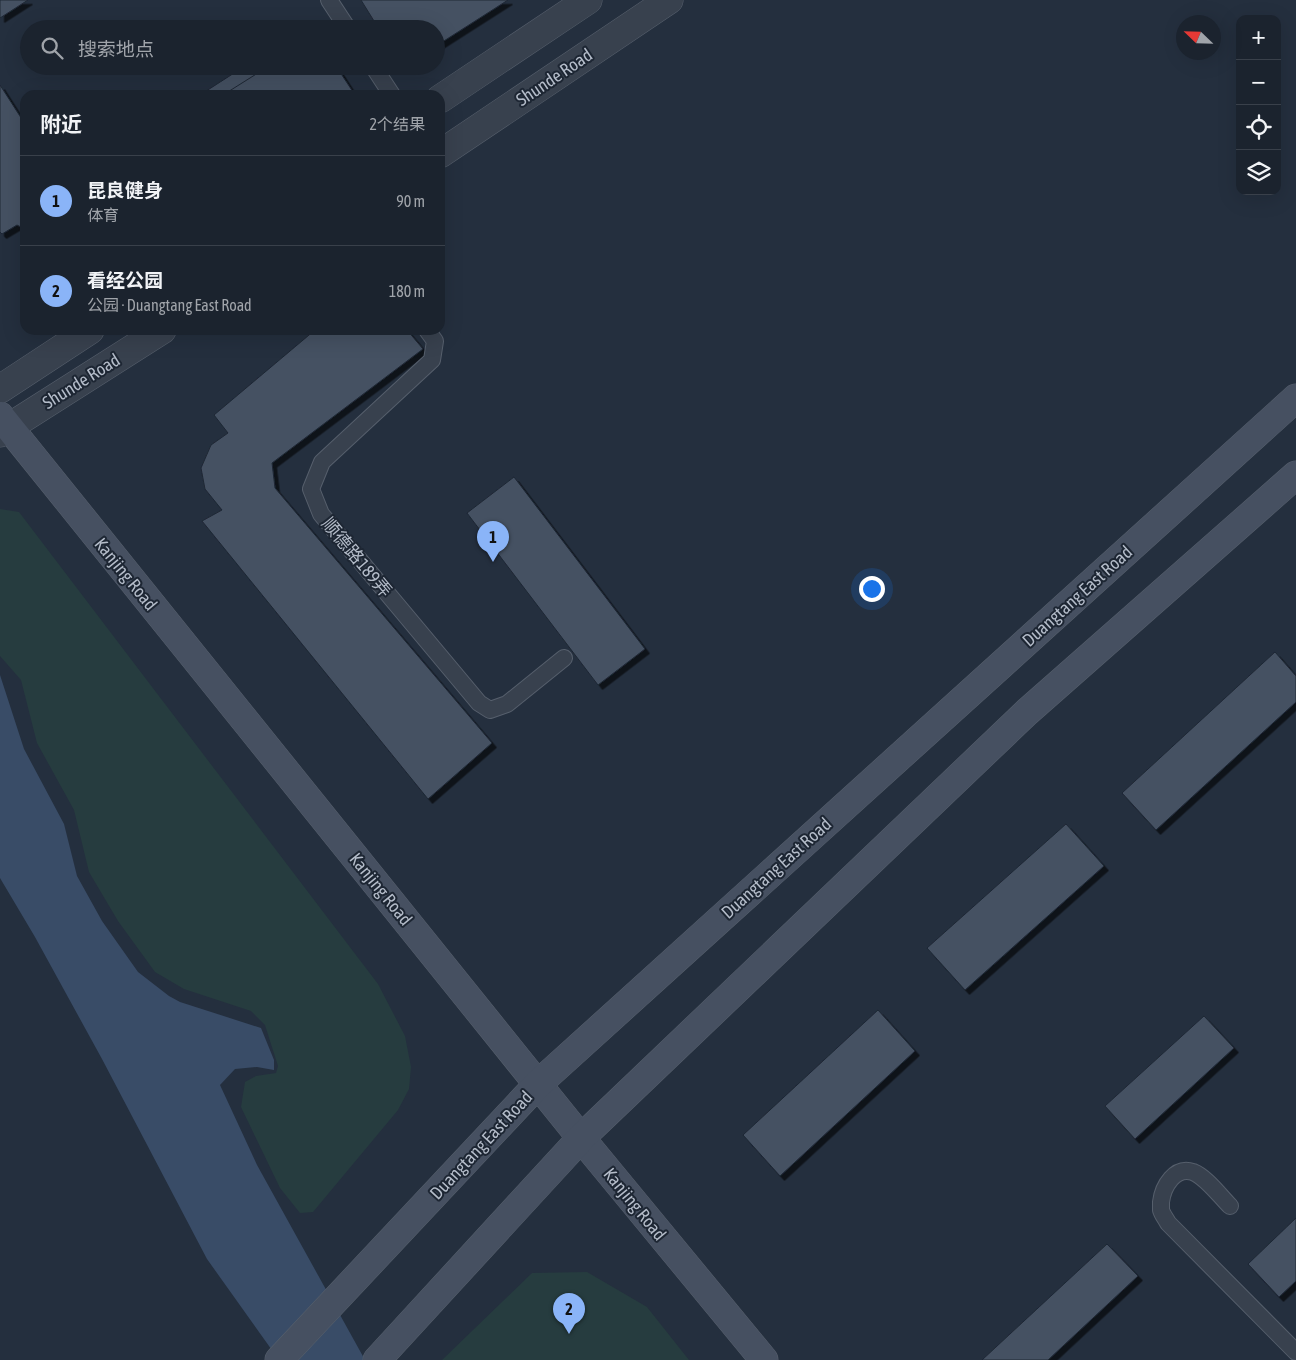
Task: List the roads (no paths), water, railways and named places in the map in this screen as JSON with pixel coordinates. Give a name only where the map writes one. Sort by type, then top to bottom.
[{"type":"main road","name":"Duangtang East Road","points":[[279,1360],[538,1084],[1296,398]]},
{"type":"main road","name":"Kanjing Road","points":[[3,426],[581,1138],[764,1360]]},
{"type":"main road","points":[[383,1354],[581,1138],[1028,712],[1296,475]]},
{"type":"street","points":[[445,96],[588,0]]},
{"type":"street","name":"Shunde Road","points":[[445,151],[669,0]]},
{"type":"street","name":"Shunde Road","points":[[0,389],[82,335]]},
{"type":"street","name":"Shunde Road","points":[[3,426],[154,335]]},
{"type":"lane","points":[[329,0],[342,20]]},
{"type":"lane","points":[[379,75],[389,90]]},
{"type":"lane","name":"顺德路189弄","points":[[431,335],[436,341],[432,360],[322,462],[311,489],[321,514],[479,703],[490,710],[507,704],[564,658]]},
{"type":"lane","points":[[1230,1206],[1204,1179],[1194,1172],[1184,1170],[1167,1183],[1162,1196],[1160,1210],[1168,1223],[1296,1352]]},
{"type":"water","points":[[0,675],[24,749],[64,824],[77,876],[102,921],[138,972],[169,996],[180,1002],[261,1028],[274,1060],[274,1070],[257,1067],[235,1069],[220,1085],[257,1165],[365,1360],[279,1360],[207,1259],[102,1059],[35,937],[0,878]]},
{"type":"place","name":"昆良健身","points":[[493,562]]},
{"type":"place","name":"看经公园","points":[[569,1334]]}]
